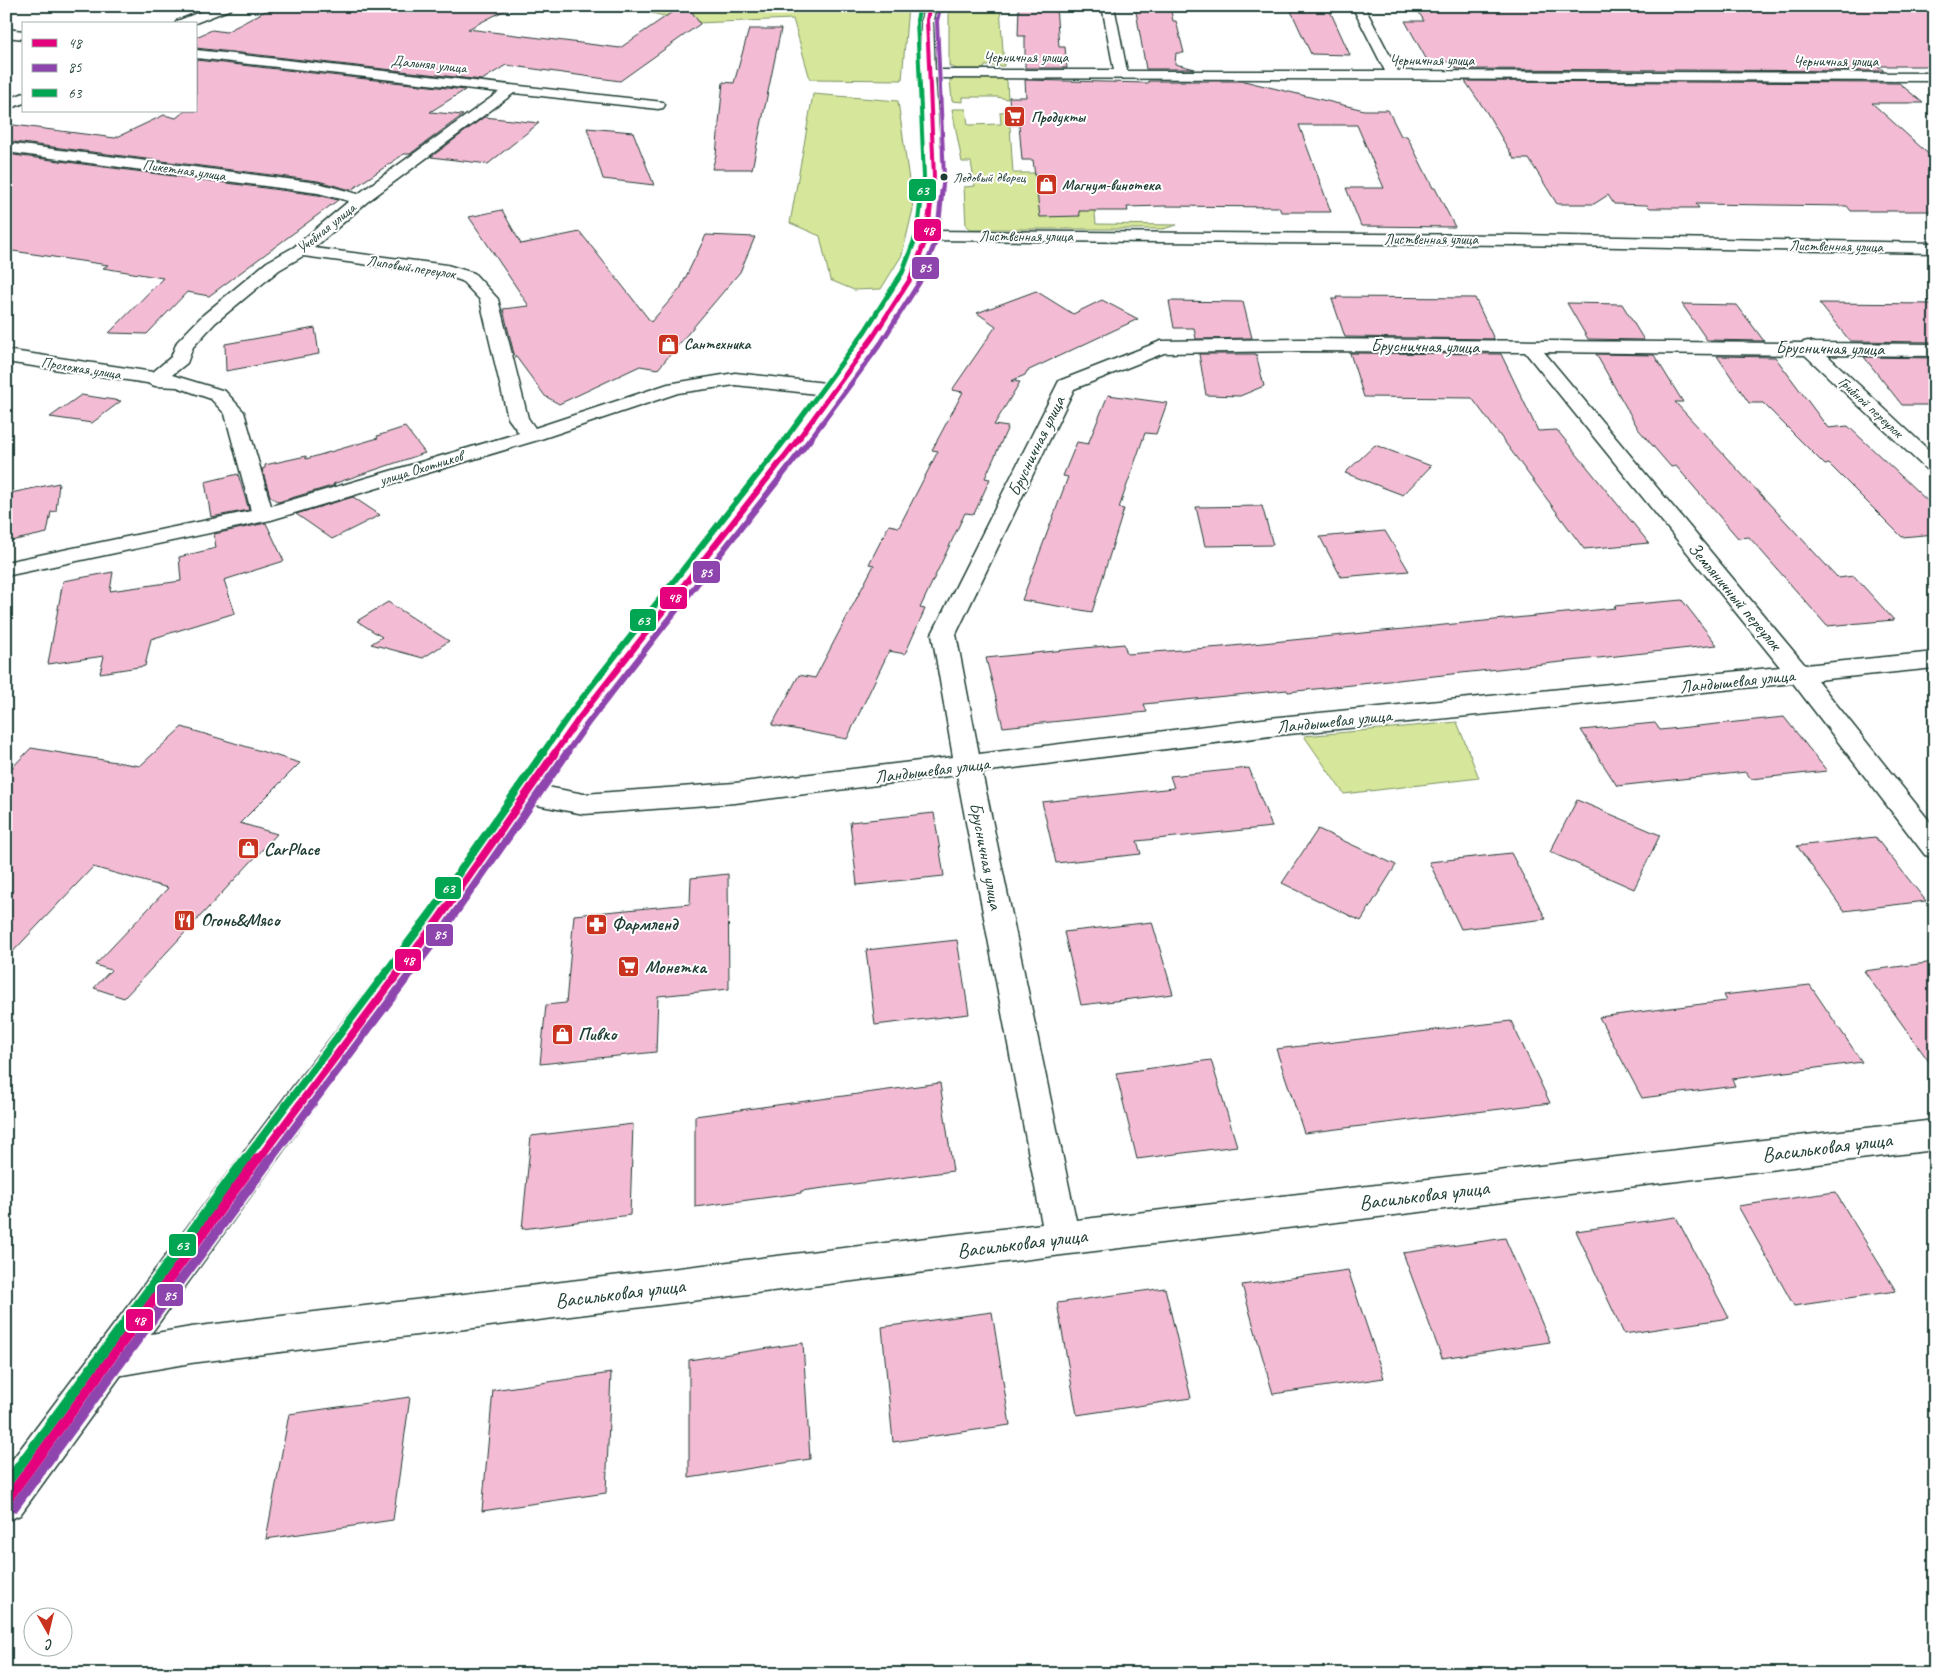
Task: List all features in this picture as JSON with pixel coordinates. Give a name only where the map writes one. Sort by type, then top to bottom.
[{"type":"street","points":[[186,22],[227,6]]},
{"type":"street","points":[[6,1501],[303,1098],[438,920],[580,717],[834,390],[873,337],[912,278],[927,236],[934,177],[928,74],[928,13],[920,6]]},
{"type":"street","points":[[1108,6],[1121,73]]},
{"type":"street","points":[[1358,6],[1394,76]]},
{"type":"street","points":[[6,33],[22,35]]},
{"type":"street","name":"Дальняя улица","points":[[198,54],[658,105]]},
{"type":"street","name":"Черничная улица","points":[[928,74],[1121,73],[1394,76],[1935,77]]},
{"type":"street","name":"Учебная улица","points":[[155,380],[180,359],[184,346],[209,319],[273,266],[300,251],[361,199],[511,89]]},
{"type":"street","points":[[6,106],[22,98]]},
{"type":"street","name":"Пикетная улица","points":[[6,146],[318,188],[361,199]]},
{"type":"street","name":"Лиственная улица","points":[[927,236],[1527,240],[1935,248]]},
{"type":"street","name":"Липовый переулок","points":[[300,251],[447,270],[468,277],[489,300],[518,418],[530,436]]},
{"type":"street","name":"Брусничная улица","points":[[1062,1238],[968,766],[944,634],[1066,385],[1161,347],[1309,345],[1808,347],[1935,350]]},
{"type":"street","name":"Земляничный переулок","points":[[1530,347],[1800,675],[1935,848]]},
{"type":"street","name":"Грибной переулок","points":[[1808,347],[1935,466]]},
{"type":"street","name":"Прохожая улица","points":[[6,356],[155,380],[180,382],[218,395],[234,412],[263,515]]},
{"type":"street","name":"улица Охотников","points":[[6,569],[263,515],[530,436],[675,388],[736,378],[834,390]]},
{"type":"street","name":"Ландышевая улица","points":[[526,793],[584,804],[735,793],[968,766],[1279,726],[1935,660]]},
{"type":"street","name":"Васильковая улица","points":[[111,1358],[191,1345],[1062,1238],[1935,1134]]},
{"type":"green space","points":[[675,6],[908,6],[902,80],[810,79],[793,19],[697,23],[651,13]]},
{"type":"green space","points":[[949,6],[1000,6],[1004,66],[985,66],[984,69],[957,69],[949,66]]},
{"type":"green space","points":[[1002,76],[1007,81],[1008,99],[997,97],[963,97],[963,102],[952,101],[950,80],[956,77]]},
{"type":"green space","points":[[813,94],[898,101],[913,209],[902,255],[881,289],[854,290],[830,280],[820,236],[790,223]]},
{"type":"green space","points":[[952,109],[966,109],[968,125],[1001,124],[1000,112],[1009,111],[1013,173],[1091,173],[1096,224],[1177,225],[1163,229],[971,229],[966,226],[964,187],[975,186],[971,162],[962,162]]},
{"type":"green space","points":[[1457,722],[1479,778],[1344,794],[1304,736]]},
{"type":"building","points":[[275,6],[513,6],[468,29],[620,48],[681,6],[688,6],[700,24],[620,81],[506,65],[482,80],[198,48],[198,36],[212,30],[226,32]]},
{"type":"building","points":[[1019,6],[1056,6],[1059,47],[1065,47],[1067,68],[1025,68],[1025,36],[1018,36]]},
{"type":"building","points":[[1135,6],[1170,6],[1184,53],[1176,53],[1175,64],[1195,69],[1146,69]]},
{"type":"building","points":[[1415,6],[1935,6],[1935,66],[1878,66],[1884,71],[1457,69],[1452,62],[1428,62],[1405,21],[1424,21]]},
{"type":"building","points":[[1291,11],[1330,11],[1350,55],[1311,54]]},
{"type":"building","points":[[749,29],[781,29],[752,169],[712,169],[716,155],[723,82],[734,83]]},
{"type":"building","points":[[198,60],[465,90],[430,112],[463,115],[410,154],[404,154],[351,190],[318,181],[6,141],[6,124],[115,138],[164,115],[176,118],[184,112],[198,112]]},
{"type":"building","points":[[1025,80],[1148,83],[1148,81],[1244,81],[1364,110],[1388,110],[1401,136],[1407,136],[1455,227],[1361,226],[1346,188],[1384,188],[1357,125],[1299,125],[1331,212],[1281,212],[1279,207],[1164,206],[1127,207],[1128,211],[1079,211],[1080,216],[1040,217],[1033,160],[1022,160],[1019,125],[1011,125],[1009,97],[1026,97]]},
{"type":"building","points":[[1465,81],[1899,83],[1923,103],[1872,103],[1935,160],[1935,211],[1851,211],[1847,206],[1696,204],[1699,208],[1650,208],[1647,205],[1614,204],[1608,195],[1594,204],[1557,204],[1529,159],[1514,159],[1487,113]]},
{"type":"building","points":[[484,117],[539,123],[488,164],[431,157]]},
{"type":"building","points":[[587,128],[633,132],[654,185],[603,179]]},
{"type":"building","points":[[6,154],[318,195],[338,200],[209,296],[187,292],[147,334],[109,333],[163,278],[103,268],[108,265],[6,250]]},
{"type":"building","points":[[502,210],[521,244],[580,232],[651,322],[680,289],[706,235],[755,237],[740,272],[658,369],[640,366],[559,404],[545,396],[514,354],[503,309],[529,306],[469,217]]},
{"type":"building","points":[[1036,291],[1073,314],[1102,300],[1138,319],[1027,371],[1025,375],[1011,381],[1020,382],[994,425],[1008,427],[985,478],[990,479],[974,514],[965,513],[920,608],[925,609],[905,654],[889,651],[847,739],[772,725],[799,675],[815,678],[874,565],[869,564],[889,525],[899,527],[938,451],[932,450],[963,392],[952,390],[996,326],[977,313]]},
{"type":"building","points":[[1336,297],[1475,298],[1494,339],[1345,337],[1332,299],[1337,299]]},
{"type":"building","points":[[1169,301],[1243,302],[1252,338],[1196,339],[1194,328],[1174,328]]},
{"type":"building","points":[[1567,303],[1622,304],[1644,340],[1588,339]]},
{"type":"building","points":[[1819,303],[1935,304],[1935,342],[1850,341]]},
{"type":"building","points":[[1682,304],[1737,305],[1764,341],[1707,340]]},
{"type":"building","points":[[315,328],[319,354],[226,371],[225,344]]},
{"type":"building","points":[[1350,353],[1501,354],[1538,431],[1557,430],[1649,543],[1584,549],[1472,398],[1364,397]]},
{"type":"building","points":[[1199,354],[1256,354],[1264,386],[1240,396],[1206,395]]},
{"type":"building","points":[[1596,354],[1654,355],[1683,402],[1675,402],[1838,578],[1854,576],[1894,620],[1827,626],[1749,537],[1738,538],[1676,466],[1671,467],[1639,430]]},
{"type":"building","points":[[1717,356],[1775,357],[1828,428],[1848,426],[1935,508],[1935,534],[1902,537],[1829,464],[1825,465],[1763,403],[1749,403]]},
{"type":"building","points":[[1864,357],[1935,358],[1935,405],[1902,405]]},
{"type":"building","points":[[81,395],[121,401],[92,423],[50,417]]},
{"type":"building","points":[[1108,395],[1167,403],[1156,434],[1145,433],[1119,508],[1124,509],[1092,612],[1022,600],[1068,477],[1063,476],[1077,442],[1088,444]]},
{"type":"building","points":[[405,427],[425,453],[333,484],[335,485],[278,502],[270,496],[262,469],[265,468],[265,465],[306,456],[306,459],[378,438],[377,436]]},
{"type":"building","points":[[1375,445],[1431,466],[1403,495],[1345,473]]},
{"type":"building","points":[[238,474],[249,510],[211,517],[205,482]]},
{"type":"building","points":[[59,483],[56,511],[51,512],[47,533],[6,542],[6,494]]},
{"type":"building","points":[[353,497],[380,515],[332,539],[296,514]]},
{"type":"building","points":[[1262,506],[1273,545],[1205,546],[1196,507]]},
{"type":"building","points":[[266,523],[284,561],[224,580],[235,613],[151,639],[145,666],[100,673],[104,656],[48,664],[63,581],[113,572],[110,591],[181,581],[179,557],[216,548],[214,534]]},
{"type":"building","points":[[1385,531],[1409,571],[1341,577],[1320,537]]},
{"type":"building","points":[[1682,600],[1717,645],[1288,692],[1287,690],[1144,704],[1147,712],[1003,727],[986,658],[1124,644],[1127,654],[1222,647]]},
{"type":"building","points":[[388,602],[449,641],[423,658],[371,644],[382,637],[357,621]]},
{"type":"building","points":[[1784,717],[1827,771],[1751,779],[1746,772],[1617,786],[1581,730],[1655,723],[1660,730]]},
{"type":"building","points":[[182,727],[300,763],[240,823],[277,834],[124,998],[94,988],[111,970],[95,965],[168,888],[93,867],[6,959],[6,774],[31,748],[140,766]]},
{"type":"building","points":[[1249,768],[1272,827],[1137,841],[1141,854],[1056,863],[1042,802],[1174,788],[1170,776]]},
{"type":"building","points":[[1577,800],[1660,835],[1634,889],[1550,852]]},
{"type":"building","points":[[934,813],[944,876],[857,885],[850,822]]},
{"type":"building","points":[[1318,829],[1396,865],[1361,921],[1282,883]]},
{"type":"building","points":[[1875,837],[1926,901],[1844,911],[1797,846]]},
{"type":"building","points":[[1511,853],[1546,919],[1461,929],[1429,862]]},
{"type":"building","points":[[728,874],[729,989],[658,996],[656,1052],[540,1064],[546,1005],[566,1003],[574,915],[690,904],[691,878]]},
{"type":"building","points":[[1152,922],[1173,994],[1081,1005],[1064,932]]},
{"type":"building","points":[[957,940],[969,1014],[875,1025],[866,950]]},
{"type":"building","points":[[1935,962],[1935,1070],[1864,971]]},
{"type":"building","points":[[1810,985],[1862,1062],[1732,1079],[1735,1086],[1642,1098],[1599,1017],[1726,1001],[1723,995]]},
{"type":"building","points":[[1511,1021],[1550,1103],[1304,1133],[1276,1049]]},
{"type":"building","points":[[1211,1060],[1237,1146],[1137,1159],[1116,1073]]},
{"type":"building","points":[[940,1083],[953,1171],[695,1207],[695,1116]]},
{"type":"building","points":[[633,1124],[630,1215],[522,1229],[531,1136]]},
{"type":"building","points":[[1835,1192],[1896,1291],[1794,1306],[1738,1206]]},
{"type":"building","points":[[1676,1217],[1729,1318],[1624,1334],[1576,1231]]},
{"type":"building","points":[[1505,1238],[1550,1342],[1442,1358],[1403,1253]]},
{"type":"building","points":[[1348,1270],[1384,1378],[1273,1394],[1242,1285]]},
{"type":"building","points":[[1165,1288],[1191,1398],[1077,1415],[1057,1303]]},
{"type":"building","points":[[992,1312],[1010,1425],[893,1442],[882,1327]]},
{"type":"building","points":[[803,1343],[810,1459],[689,1478],[689,1360]]},
{"type":"building","points":[[611,1373],[606,1493],[482,1511],[493,1390]]},
{"type":"building","points":[[410,1397],[393,1520],[266,1539],[289,1414]]},
{"type":"transit line","name":"63","points":[[6,1484],[295,1092],[430,914],[572,711],[811,406],[865,331],[902,273],[917,234],[924,177],[918,74],[917,20],[920,6]]},
{"type":"transit line","name":"48","points":[[6,1501],[303,1098],[438,920],[580,717],[819,412],[873,337],[911,278],[927,236],[934,177],[928,74],[927,20],[930,6]]},
{"type":"transit line","name":"85","points":[[14,1507],[311,1104],[446,926],[588,723],[827,418],[881,343],[919,283],[937,238],[944,177],[938,74],[937,21],[940,8]]},
{"type":"place","name":"Продукты","points":[[1015,117]]},
{"type":"place","name":"Ледовый дворец","points":[[944,177]]},
{"type":"place","name":"Магнум-винотека","points":[[1046,185]]},
{"type":"place","name":"Сантехника","points":[[668,344]]},
{"type":"place","name":"CarPlace","points":[[248,849]]},
{"type":"place","name":"Огонь&Мясо","points":[[185,920]]},
{"type":"place","name":"Фармленд","points":[[596,924]]},
{"type":"place","name":"Монетка","points":[[629,967]]},
{"type":"place","name":"Пивко","points":[[562,1034]]}]
